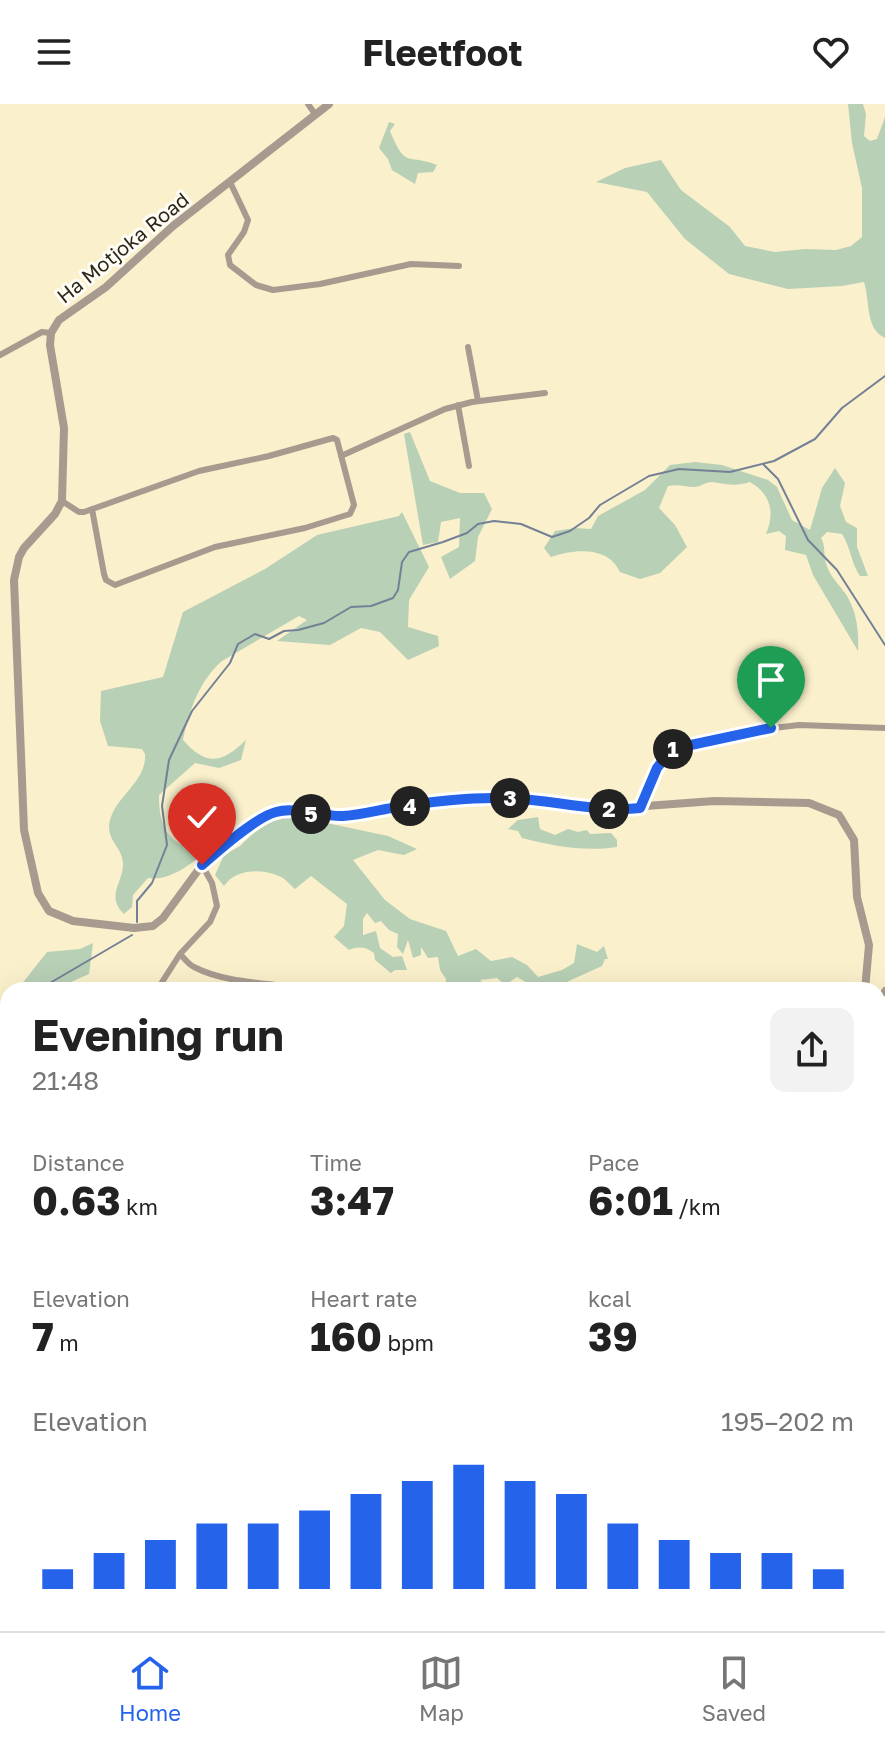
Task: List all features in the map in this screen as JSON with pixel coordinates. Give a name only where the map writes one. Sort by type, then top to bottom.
[{"type":"street","points":[[308,104],[315,114]]},
{"type":"street","name":"Ha Motjoka Road","points":[[62,501],[64,428],[50,353],[51,333],[59,320],[106,287],[173,226],[329,104]]},
{"type":"street","points":[[230,182],[248,220],[228,255],[230,265],[256,285],[273,290],[320,284],[411,264],[459,266]]},
{"type":"street","points":[[0,355],[42,332],[51,333]]},
{"type":"street","points":[[0,346],[12,347]]},
{"type":"street","points":[[468,347],[478,401]]},
{"type":"street","points":[[341,456],[458,405],[545,393]]},
{"type":"street","points":[[458,405],[469,466]]},
{"type":"street","points":[[92,509],[106,580],[115,585],[215,547],[305,528],[350,514],[354,505],[337,440],[333,438],[199,471],[92,509],[79,512],[62,501],[55,514],[24,548],[14,580],[24,830],[38,893],[49,911],[73,921],[134,928],[153,926],[163,918],[202,865],[277,811],[351,816],[400,807],[492,798],[536,800],[586,808],[640,808],[689,802],[809,803],[839,815],[854,840],[857,897],[869,945],[866,982]]},
{"type":"street","points":[[640,808],[657,768],[672,749],[799,725],[885,728]]},
{"type":"street","points":[[162,982],[180,954],[210,922],[217,906],[212,883],[202,865]]},
{"type":"street","points":[[180,954],[191,967],[252,982]]},
{"type":"green space","points":[[848,104],[863,104],[866,114],[864,136],[870,141],[877,139],[885,117],[885,338],[871,321],[864,282],[788,289],[729,274],[685,239],[647,192],[596,182],[625,168],[661,160],[681,190],[730,227],[745,246],[775,252],[836,250],[851,246],[862,237],[862,188],[852,143]]},
{"type":"green space","points":[[389,122],[395,124],[390,131],[404,156],[437,165],[433,172],[418,173],[415,184],[392,170],[379,148]]},
{"type":"green space","points":[[410,432],[430,481],[460,493],[484,493],[492,509],[478,537],[475,561],[450,579],[441,557],[459,547],[460,518],[441,522],[438,542],[423,545],[404,434]]},
{"type":"green space","points":[[695,462],[722,465],[768,480],[777,487],[792,520],[810,530],[822,488],[835,468],[845,483],[840,506],[846,522],[857,528],[857,547],[868,576],[860,576],[842,534],[827,532],[821,538],[827,568],[853,609],[858,630],[858,651],[813,575],[806,555],[785,550],[786,536],[779,531],[766,534],[770,519],[767,498],[750,482],[668,486],[659,508],[675,525],[687,547],[660,573],[640,579],[620,572],[608,558],[599,554],[580,551],[551,557],[544,548],[555,531],[591,529],[598,516],[645,490],[670,465]]},
{"type":"green space","points":[[402,512],[429,567],[409,600],[408,627],[438,636],[439,646],[408,660],[380,632],[361,628],[330,645],[277,641],[307,620],[299,616],[222,661],[196,697],[183,740],[200,755],[214,759],[229,754],[246,740],[241,760],[219,768],[195,763],[159,795],[161,818],[166,831],[177,842],[202,854],[176,872],[148,878],[133,895],[132,907],[124,914],[116,901],[123,870],[122,857],[109,825],[115,809],[142,772],[145,754],[142,749],[108,746],[100,721],[101,691],[163,677],[183,612],[265,569],[317,535],[399,516]]},
{"type":"green space","points":[[289,815],[388,836],[417,849],[404,855],[378,850],[353,860],[385,900],[410,919],[446,931],[458,956],[476,949],[491,961],[512,957],[527,965],[538,977],[574,963],[577,944],[597,952],[604,946],[608,959],[602,966],[567,982],[525,982],[517,977],[510,982],[502,982],[497,978],[480,980],[482,982],[446,982],[438,957],[428,958],[421,947],[421,955],[413,958],[408,940],[403,954],[397,947],[398,934],[381,921],[375,923],[367,913],[363,919],[363,935],[376,931],[380,948],[393,957],[402,956],[407,970],[391,973],[375,960],[374,953],[368,949],[349,950],[334,937],[344,926],[347,904],[311,876],[295,889],[272,873],[241,873],[224,886],[215,875],[224,855],[279,816]]},
{"type":"green space","points":[[538,817],[540,829],[555,835],[568,829],[578,832],[587,830],[590,834],[611,833],[617,840],[617,847],[557,846],[522,838],[518,831],[508,829],[518,820]]},
{"type":"green space","points":[[93,943],[89,974],[71,982],[23,982],[47,952],[80,949]]},
{"type":"waterway","points":[[137,922],[137,901],[152,883],[167,845],[162,806],[169,760],[192,711],[230,663],[238,644],[255,634],[269,639],[284,631],[324,623],[351,607],[371,606],[393,598],[398,590],[402,562],[409,552],[467,533],[478,524],[494,521],[521,524],[552,537],[570,531],[589,518],[600,505],[649,476],[679,469],[730,472],[774,461],[815,439],[842,408],[885,376]]},
{"type":"waterway","points":[[764,465],[778,479],[808,540],[837,570],[885,645]]},
{"type":"waterway","points":[[52,982],[132,935]]},
{"type":"route","points":[[202,865],[277,811],[351,816],[400,807],[492,798],[536,800],[586,808],[640,808],[657,768],[672,749],[771,728]]}]
